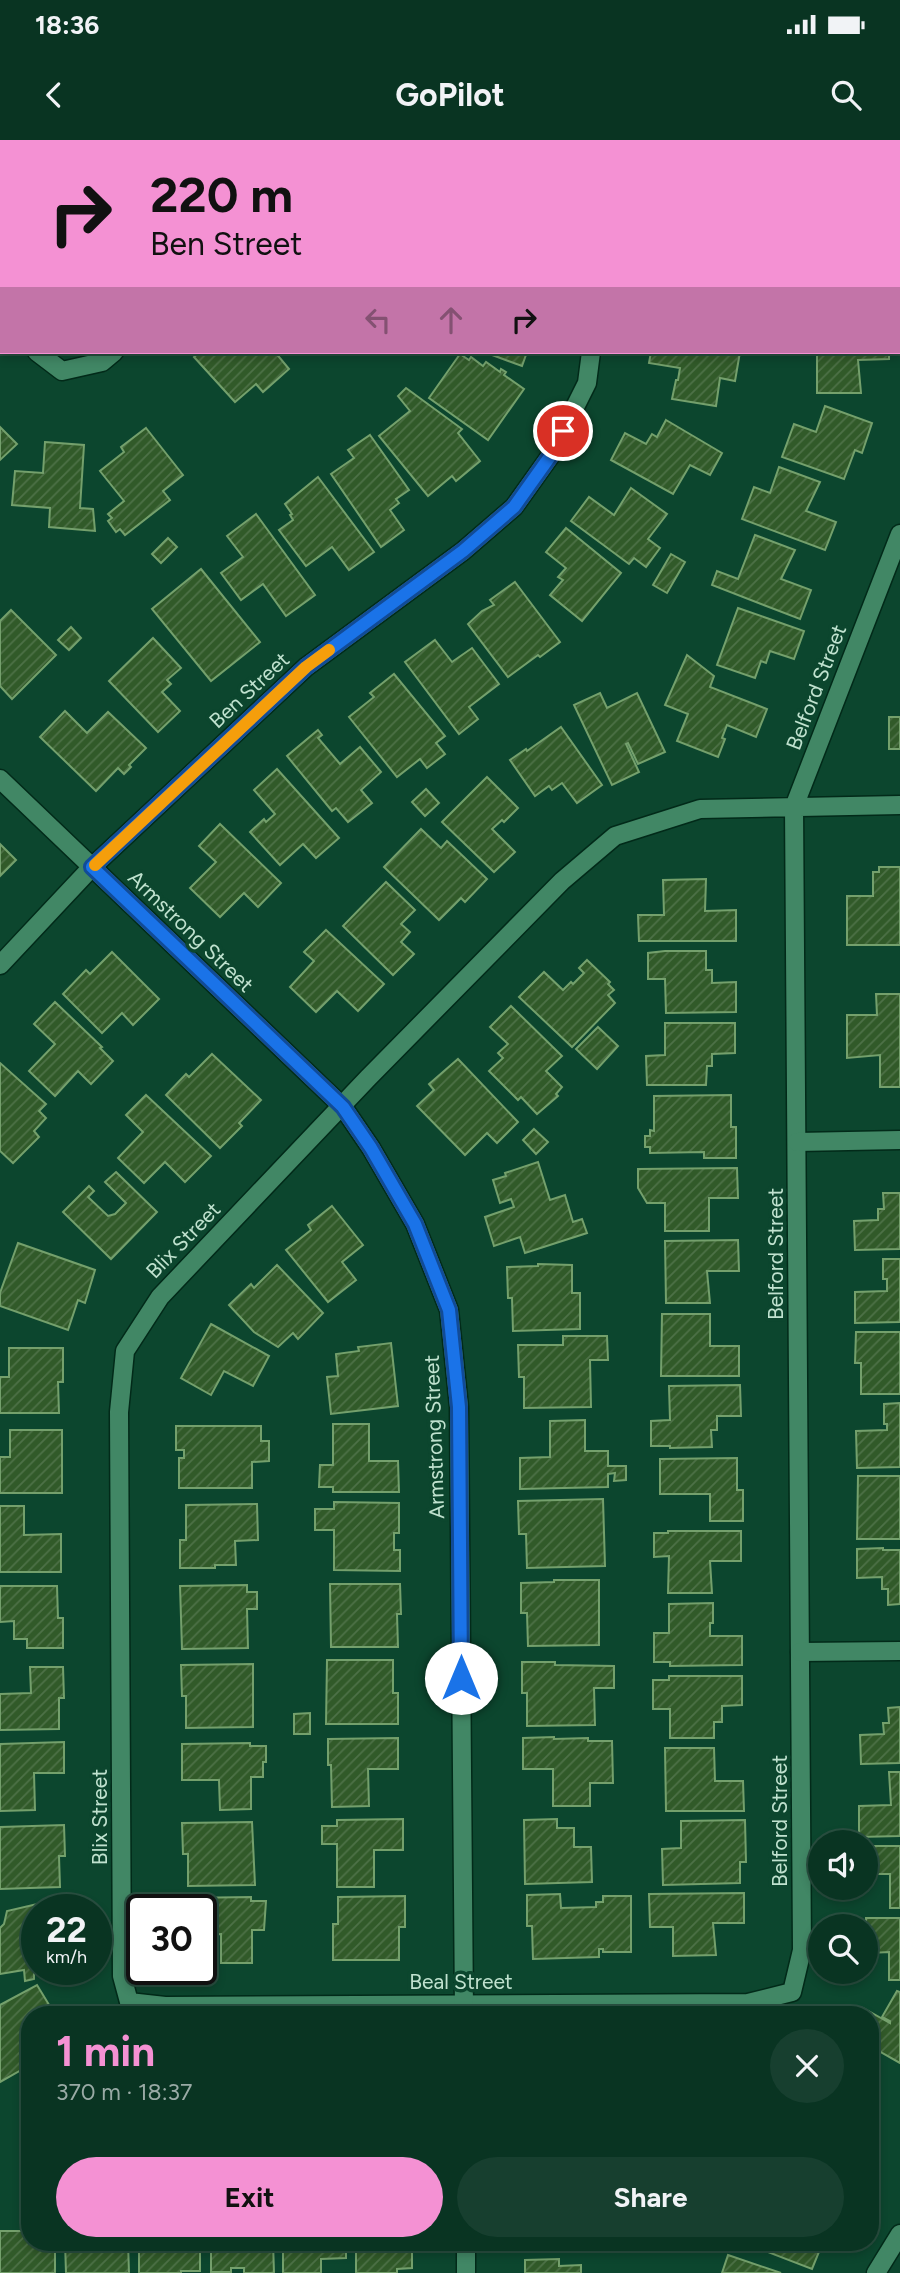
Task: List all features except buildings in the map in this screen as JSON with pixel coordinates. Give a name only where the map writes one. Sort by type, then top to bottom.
[{"type":"street","points":[[40,354],[62,371],[102,362],[112,354]]},
{"type":"street","name":"Ben Street","points":[[0,965],[92,867],[306,667],[463,551],[514,507],[551,455],[587,383],[592,354]]},
{"type":"street","name":"Belford Street","points":[[792,1992],[802,1950],[794,807],[900,534]]},
{"type":"street","name":"Armstrong Street","points":[[0,779],[343,1107],[371,1148],[415,1224],[449,1310],[459,1407],[464,2006]]},
{"type":"street","name":"Blix Street","points":[[130,2002],[122,1976],[119,1412],[125,1351],[160,1297],[368,1078],[562,881],[615,836],[700,810],[900,805]]},
{"type":"street","points":[[797,1142],[900,1140]]},
{"type":"street","points":[[800,1652],[900,1651]]},
{"type":"street","name":"Beal Street","points":[[606,2006],[748,2003],[792,1992]]},
{"type":"street","name":"Beal Street","points":[[130,2002],[165,2006]]},
{"type":"street","points":[[876,2273],[900,2234]]},
{"type":"street","points":[[466,2251],[466,2273]]},
{"type":"slow traffic","points":[[95,865],[306,667],[329,650]]},
{"type":"route","points":[[461,1678],[459,1407],[449,1310],[415,1224],[371,1148],[343,1107],[92,867],[306,667],[463,551],[514,507],[551,455],[563,431]]}]
